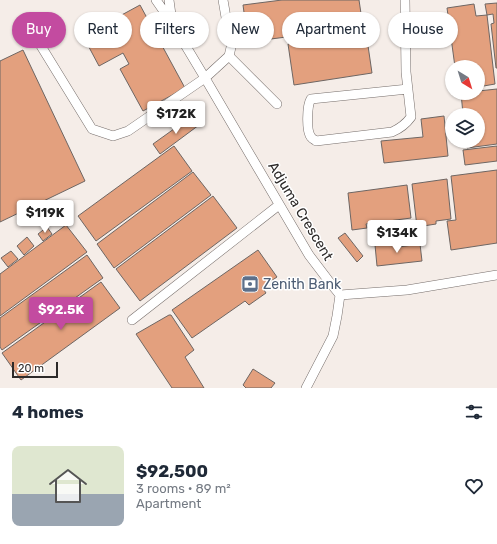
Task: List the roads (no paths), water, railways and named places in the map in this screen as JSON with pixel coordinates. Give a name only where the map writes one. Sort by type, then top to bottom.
[{"type":"lane","name":"Adjuma Crescent","points":[[156,0],[164,12]]},
{"type":"lane","name":"Adjuma Crescent","points":[[169,0],[171,12]]},
{"type":"lane","points":[[42,48],[92,129],[113,136],[128,131],[205,78],[229,56],[232,43],[229,35],[223,0]]},
{"type":"lane","points":[[406,0],[406,72],[408,89],[411,117],[406,123],[392,132],[316,141],[309,133],[308,118],[309,103],[311,99],[408,89]]},
{"type":"lane","name":"Adjuma Crescent","points":[[187,48],[309,255],[340,295]]},
{"type":"lane","points":[[229,56],[277,104]]},
{"type":"lane","points":[[132,320],[280,205]]},
{"type":"lane","points":[[306,388],[333,336],[340,295],[407,290],[497,275]]},
{"type":"place","name":"Zenith Bank","points":[[250,284]]}]
